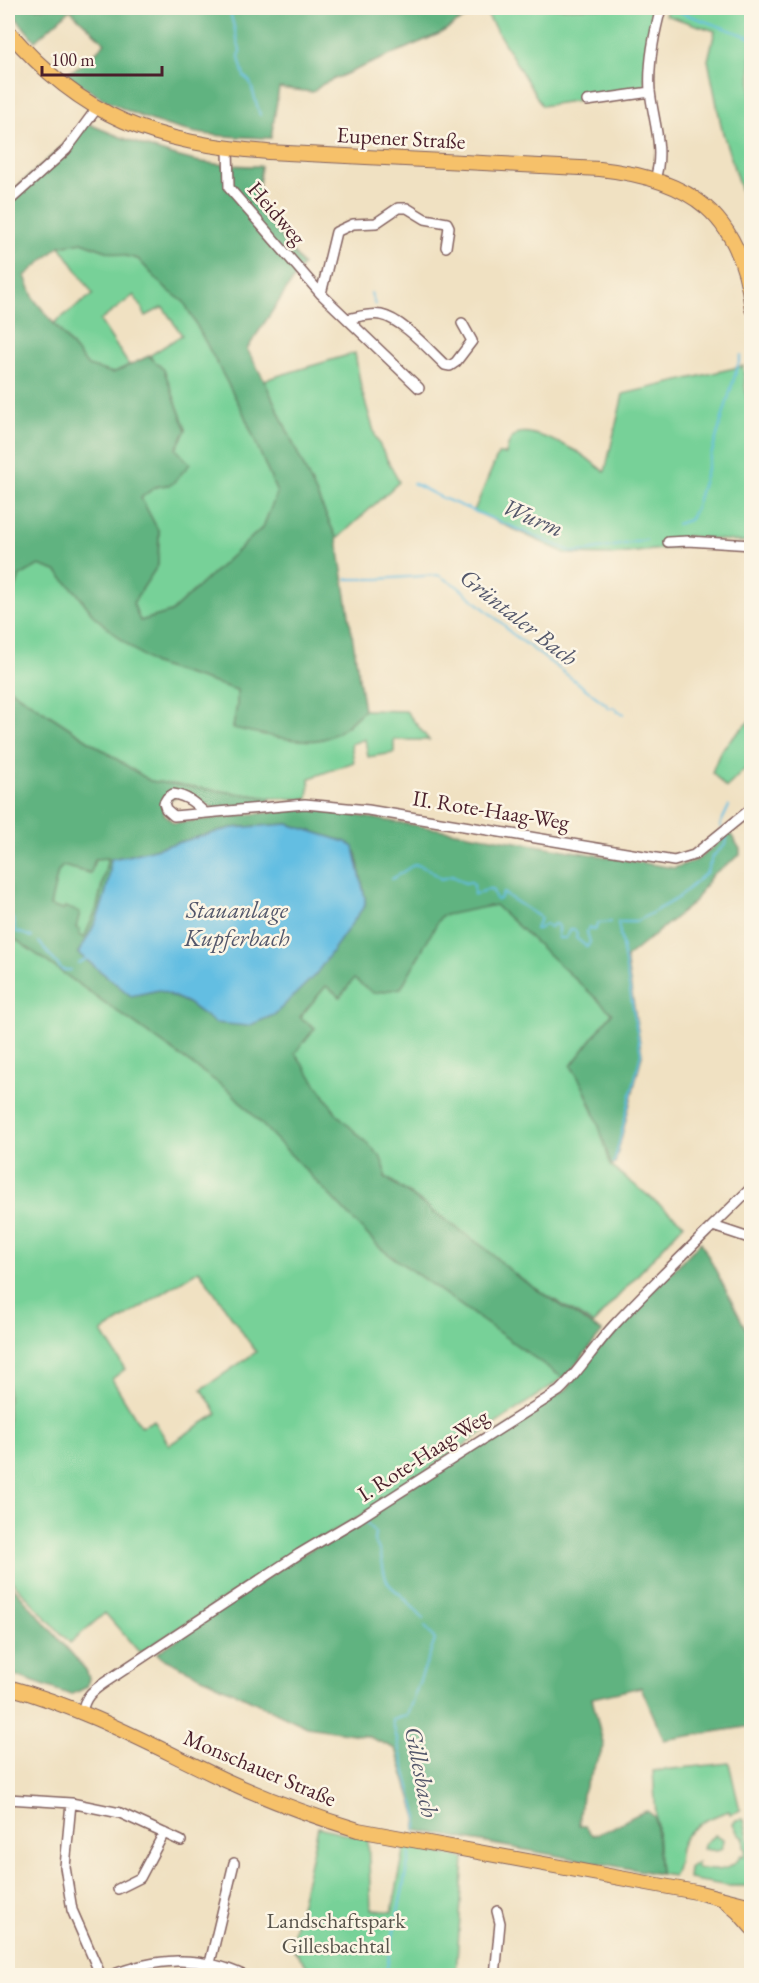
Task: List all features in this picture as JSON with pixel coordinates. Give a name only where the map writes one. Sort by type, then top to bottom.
[{"type":"main road","name":"Eupener Straße","points":[[8,31],[46,72],[70,91],[97,108],[134,126],[165,137],[228,148],[600,169],[655,179],[688,194],[715,216],[727,230],[744,265],[752,309]]},
{"type":"main road","name":"Monschauer Straße","points":[[8,1687],[82,1712],[266,1798],[303,1813],[358,1830],[721,1898],[752,1906]]},
{"type":"main road","points":[[721,1898],[752,1928]]},
{"type":"street","points":[[655,179],[660,152],[650,92],[649,66],[661,8]]},
{"type":"street","points":[[587,102],[650,92]]},
{"type":"street","points":[[8,202],[66,150],[97,108]]},
{"type":"street","name":"Heidweg","points":[[228,148],[229,188],[321,294],[419,388]]},
{"type":"street","name":"Heidweg","points":[[321,294],[336,232],[353,224],[376,223],[398,208],[407,208],[425,219],[447,223],[449,227],[446,247]]},
{"type":"street","points":[[347,319],[380,315],[394,319],[450,366],[456,362],[472,341],[462,323]]},
{"type":"street","points":[[668,542],[752,545]]},
{"type":"street","name":"II. Rote-Haag-Weg","points":[[205,813],[305,804],[368,810],[674,861],[694,855],[752,808]]},
{"type":"street","name":"I. Rote-Haag-Weg","points":[[82,1712],[85,1699],[104,1683],[299,1554],[358,1520],[559,1391],[600,1339],[656,1280],[752,1187]]},
{"type":"street","points":[[713,1226],[752,1239]]},
{"type":"street","points":[[8,1799],[71,1803],[120,1813],[181,1841]]},
{"type":"street","points":[[71,1803],[65,1867],[72,1910],[101,1976]]},
{"type":"street","points":[[118,1889],[140,1878],[164,1833]]},
{"type":"street","points":[[210,1963],[234,1863]]},
{"type":"street","points":[[495,1976],[500,1923],[497,1911]]},
{"type":"street","points":[[109,1976],[134,1966],[157,1961],[210,1963],[232,1969],[245,1976]]},
{"type":"green space","points":[[8,8],[481,8],[439,34],[323,84],[313,92],[279,88],[271,138],[197,133],[162,124],[128,111],[96,94],[66,74],[85,63],[105,43],[70,10],[35,41]]},
{"type":"green space","points":[[483,8],[658,8],[645,74],[645,87],[642,90],[542,106]]},
{"type":"green space","points":[[667,8],[751,8],[751,202],[745,204],[722,130],[708,60],[715,31],[665,15]]},
{"type":"green space","points":[[84,122],[137,143],[191,160],[226,165],[261,166],[257,206],[303,265],[247,349],[264,380],[337,539],[364,710],[331,736],[317,740],[293,740],[233,728],[237,690],[154,664],[94,616],[77,593],[56,571],[39,565],[20,576],[8,611],[8,195],[67,142]],"holes":[[[82,242],[138,259],[165,288],[184,302],[243,412],[277,493],[263,527],[171,612],[140,621],[133,603],[158,565],[159,532],[141,498],[155,487],[172,484],[190,464],[176,449],[186,430],[164,370],[149,356],[113,373],[88,366],[34,299],[25,276],[60,246]]]},
{"type":"green space","points":[[82,242],[138,259],[165,288],[184,302],[243,412],[277,493],[263,527],[171,612],[140,621],[133,603],[158,565],[159,532],[141,498],[155,487],[172,484],[176,449],[186,429],[164,370],[149,356],[182,335],[163,307],[146,316],[134,295],[100,321],[129,365],[113,373],[88,367],[54,323],[93,294],[60,246]]},
{"type":"green space","points":[[355,353],[361,388],[376,438],[399,482],[337,539],[264,380]]},
{"type":"green space","points":[[743,366],[752,446],[751,543],[686,536],[679,547],[611,555],[567,554],[474,511],[498,454],[506,454],[508,445],[517,434],[530,433],[557,442],[578,452],[605,472],[623,394]]},
{"type":"green space","points":[[39,565],[56,571],[77,593],[94,616],[154,664],[237,690],[233,728],[346,727],[364,710],[406,711],[429,740],[394,740],[394,753],[368,757],[365,739],[351,744],[354,762],[310,778],[308,799],[271,798],[150,781],[8,688],[8,611],[19,576]]},
{"type":"green space","points":[[8,688],[150,781],[271,798],[268,803],[215,809],[183,793],[162,804],[164,814],[174,823],[310,808],[674,868],[697,860],[730,833],[740,849],[740,855],[712,875],[693,903],[626,958],[642,1055],[615,1163],[611,1166],[590,1101],[571,1066],[612,1013],[495,905],[441,916],[401,988],[373,993],[354,979],[340,997],[326,986],[300,1017],[315,1028],[295,1053],[337,1114],[380,1156],[385,1169],[385,1177],[486,1249],[519,1278],[602,1332],[563,1378],[380,1248],[231,1092],[8,934]],"holes":[[[288,824],[346,842],[356,852],[365,905],[216,1023],[188,1003],[159,990],[131,996],[78,953],[101,908],[108,884],[111,859],[232,828]],[[108,858],[97,908],[84,938],[79,935],[80,929],[76,928],[80,912],[65,907],[63,910],[50,906],[58,871],[63,866],[91,873],[95,859]]]},
{"type":"green space","points":[[751,719],[751,763],[726,788],[712,772],[721,750]]},
{"type":"green space","points":[[108,857],[97,908],[84,938],[79,935],[65,907],[64,910],[50,906],[58,871],[63,866],[90,873],[95,859]]},
{"type":"green space","points":[[495,905],[612,1013],[571,1066],[580,1079],[601,1130],[611,1166],[684,1224],[593,1324],[519,1278],[486,1249],[385,1176],[385,1169],[337,1114],[294,1053],[315,1028],[300,1017],[326,986],[354,979],[401,988],[441,915]]},
{"type":"green space","points":[[8,934],[231,1092],[380,1248],[563,1378],[357,1518],[283,1561],[140,1653],[105,1613],[70,1643],[8,1577]],"holes":[[[199,1270],[256,1352],[202,1389],[217,1414],[169,1445],[154,1420],[141,1427],[112,1379],[125,1369],[102,1332]]]},
{"type":"green space","points":[[701,1242],[751,1339],[751,1726],[664,1740],[641,1687],[592,1698],[604,1747],[582,1794],[579,1826],[585,1826],[592,1835],[607,1831],[647,1811],[655,1817],[660,1874],[415,1830],[417,1817],[396,1749],[367,1736],[307,1727],[162,1658],[157,1653],[286,1565],[567,1389],[608,1336]]},
{"type":"green space","points":[[8,1581],[86,1670],[89,1678],[87,1687],[71,1695],[8,1673]]},
{"type":"green space","points":[[729,1763],[740,1810],[714,1816],[693,1829],[680,1848],[673,1876],[660,1874],[653,1771]]},
{"type":"green space","points":[[736,1820],[744,1820],[751,1848],[751,1886],[729,1886],[688,1879],[689,1868],[697,1862],[696,1868],[722,1869],[732,1865],[741,1855],[744,1856],[746,1849],[744,1838],[738,1834],[733,1824]]},
{"type":"green space","name":"Landschaftspark Gillesbachtal","points":[[318,1827],[368,1839],[371,1909],[392,1912],[405,1846],[464,1858],[456,1975],[314,1975],[291,1946]]},
{"type":"green space","points":[[715,1835],[723,1839],[722,1848],[717,1851],[703,1849],[705,1843]]},
{"type":"water","name":"Stauanlage Kupferbach","points":[[288,824],[346,842],[354,847],[365,905],[316,974],[274,1015],[248,1026],[215,1023],[188,1003],[159,990],[131,996],[78,953],[101,908],[108,884],[111,859],[232,828]]},
{"type":"waterway","name":"Wurm","points":[[229,8],[244,76],[250,82],[260,115]]},
{"type":"waterway","name":"Wurm","points":[[668,8],[752,38]]},
{"type":"waterway","name":"Wurm","points":[[371,293],[375,305]]},
{"type":"waterway","name":"Wurm","points":[[677,524],[689,520],[695,509],[741,355]]},
{"type":"waterway","name":"Wurm","points":[[413,483],[440,497],[573,552],[646,540]]},
{"type":"waterway","name":"Grüntaler Bach","points":[[347,579],[438,575],[457,586],[510,632],[608,708],[616,708],[624,714]]},
{"type":"waterway","points":[[721,828],[720,825],[729,806]]},
{"type":"waterway","points":[[614,1163],[641,1054],[618,922],[636,922],[678,898],[706,873],[714,855],[725,845],[727,838],[725,835]]},
{"type":"waterway","points":[[392,879],[415,864],[430,870],[441,879],[452,876],[465,883],[471,882],[474,885],[474,895],[489,889],[493,891],[496,900],[500,899],[503,893],[541,918],[535,929],[545,924],[550,927],[554,924],[558,925],[558,938],[566,938],[571,929],[574,929],[577,933],[576,938],[587,947],[590,942],[587,932],[589,927],[595,930],[598,923],[611,922]]},
{"type":"waterway","points":[[8,914],[14,921],[15,931],[32,937]]},
{"type":"waterway","points":[[39,942],[62,970],[71,970]]},
{"type":"waterway","points":[[78,963],[86,959]]},
{"type":"waterway","name":"Gillesbach","points":[[363,1518],[375,1533],[374,1541],[387,1581],[423,1619]]},
{"type":"waterway","name":"Gillesbach","points":[[416,1831],[418,1818],[392,1720],[407,1715],[435,1640],[425,1626]]},
{"type":"waterway","name":"Gillesbach","points":[[385,1976],[410,1853]]}]
